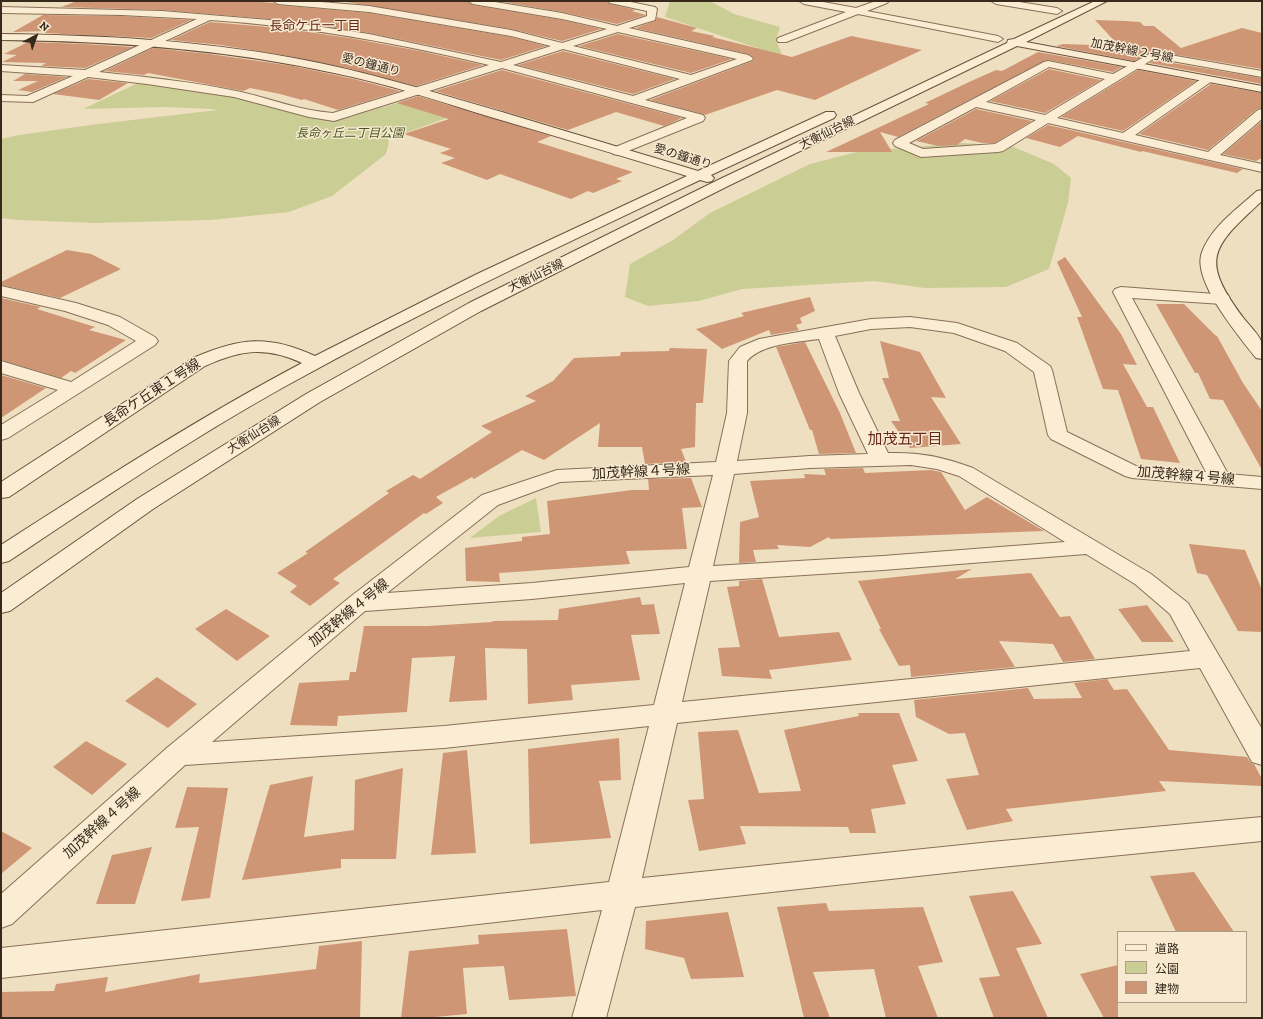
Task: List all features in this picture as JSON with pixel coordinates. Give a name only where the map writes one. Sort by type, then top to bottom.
[{"type":"street","points":[[278,1],[369,9],[511,33],[689,78]]},
{"type":"street","points":[[350,17],[389,1]]},
{"type":"street","points":[[473,1],[514,7],[621,29],[748,58],[689,78],[633,100]]},
{"type":"street","points":[[1,68],[133,78],[236,94],[317,116],[334,117],[621,29],[652,18],[652,9],[613,1]]},
{"type":"street","name":"加茂幹線２号線","points":[[804,1],[854,12],[1262,89]]},
{"type":"street","points":[[782,40],[884,1]]},
{"type":"street","points":[[996,1],[1057,11]]},
{"type":"street","name":"大衡仙台線","points":[[1,556],[109,484],[192,432],[316,363],[449,293],[1079,1]]},
{"type":"street","name":"大衡仙台線","points":[[1,605],[145,504],[313,398],[475,307],[723,183],[1102,1]]},
{"type":"street","points":[[101,12],[118,2]]},
{"type":"street","points":[[1,10],[101,12],[208,18],[320,28],[406,43],[501,66],[699,118],[618,151]]},
{"type":"street","points":[[1,98],[29,100],[208,18]]},
{"type":"street","points":[[320,28],[337,22]]},
{"type":"street","name":"愛の鐘通り","points":[[1,36],[63,38],[152,44],[274,58],[334,69],[419,91],[723,183]]},
{"type":"street","points":[[1115,78],[1048,64],[899,143],[922,153],[998,148],[1047,119],[1115,78],[1136,65],[1153,55],[1262,74]]},
{"type":"street","points":[[1126,136],[1208,79]]},
{"type":"street","points":[[976,103],[1262,168]]},
{"type":"street","points":[[1211,156],[1262,113]]},
{"type":"street","points":[[1262,194],[1221,232],[1208,254],[1208,267],[1222,300],[1262,354]]},
{"type":"street","points":[[1,291],[70,307],[114,321],[149,341],[1,434]]},
{"type":"street","points":[[1220,479],[1164,378],[1121,292],[1222,300]]},
{"type":"street","name":"加茂幹線４号線","points":[[1,914],[178,755],[359,603],[490,500],[557,476],[725,468],[737,413],[738,361],[746,351],[765,343],[871,324],[910,322],[957,328],[1011,347],[1043,370],[1058,435],[1132,472],[1262,483]]},
{"type":"street","points":[[825,332],[849,393],[881,460]]},
{"type":"street","name":"長命ケ丘東１号線","points":[[1,492],[199,362],[218,353],[244,346],[267,346],[303,356],[316,363]]},
{"type":"street","points":[[1,367],[73,388]]},
{"type":"street","points":[[589,1018],[622,895],[725,468],[810,462],[911,459],[941,463],[966,472],[1143,579],[1179,609],[1262,754]]},
{"type":"street","points":[[359,603],[532,591],[699,574],[883,563],[1089,547]]},
{"type":"street","points":[[178,755],[444,737],[1208,658]]},
{"type":"street","points":[[1,962],[991,854],[1262,829]]},
{"type":"green space","points":[[670,1],[710,1],[734,14],[780,27],[776,41],[785,61],[761,61],[757,48],[665,17]]},
{"type":"green space","name":"長命ヶ丘二丁目公園","points":[[138,83],[198,90],[232,96],[273,108],[291,109],[333,119],[346,118],[407,100],[420,99],[461,113],[388,139],[389,142],[386,154],[332,196],[289,212],[210,220],[95,223],[1,218],[1,139],[19,135],[98,124],[217,110],[164,107],[83,109]]},
{"type":"green space","points":[[962,143],[1011,146],[1054,164],[1071,178],[1068,203],[1049,269],[1006,287],[925,288],[874,281],[742,289],[699,301],[648,306],[625,297],[630,264],[673,240],[710,213],[810,164],[857,152]]},
{"type":"green space","points":[[536,498],[541,532],[470,538],[499,516]]},
{"type":"building","points":[[77,1],[250,1],[274,3],[278,5],[369,13],[511,37],[546,46],[501,60],[369,33],[281,20],[162,10],[61,7]]},
{"type":"building","points":[[340,1],[467,1],[473,5],[562,20],[601,29],[562,41],[511,29]]},
{"type":"building","points":[[498,1],[606,1],[610,4],[636,10],[632,11],[646,15],[617,24],[562,12]]},
{"type":"building","points":[[43,15],[122,16],[191,20],[151,38],[44,33],[47,31],[13,32]]},
{"type":"building","points":[[657,17],[697,28],[691,31],[792,57],[851,36],[922,50],[815,100],[777,90],[705,115],[650,100],[753,61],[754,58],[748,54],[635,28],[655,21]]},
{"type":"building","points":[[1095,20],[1140,22],[1144,26],[1154,26],[1181,48],[1242,28],[1262,33],[1262,69],[1153,51],[1134,61],[1056,46],[1063,44],[1119,46]]},
{"type":"building","points":[[210,22],[280,28],[350,38],[483,65],[416,86],[347,68],[294,57],[221,45],[171,40]]},
{"type":"building","points":[[618,34],[732,59],[691,73],[579,46]]},
{"type":"building","points":[[28,42],[133,47],[85,68],[41,66],[46,63],[2,62],[17,55],[4,54]]},
{"type":"building","points":[[153,48],[210,54],[293,66],[354,79],[400,91],[338,110],[304,99],[302,100],[250,88],[243,91],[148,73],[144,75],[105,71]]},
{"type":"building","points":[[563,51],[675,79],[633,94],[518,65]]},
{"type":"building","points":[[1038,52],[1122,67],[1113,72],[1048,60],[1044,61],[898,137],[880,132],[892,152],[826,152],[929,104],[925,103],[969,82],[996,70],[1002,71]]},
{"type":"building","points":[[1155,60],[1262,78],[1262,84],[1149,63]]},
{"type":"building","points":[[1049,69],[1101,80],[1045,113],[990,101]]},
{"type":"building","points":[[502,70],[682,118],[664,126],[616,112],[568,130],[435,91]]},
{"type":"building","points":[[1138,70],[1196,81],[1123,131],[1061,117]]},
{"type":"building","points":[[25,74],[67,77],[32,92],[18,90],[38,81],[13,81]]},
{"type":"building","points":[[88,79],[128,83],[99,100],[53,94]]},
{"type":"building","points":[[1211,84],[1262,93],[1262,108],[1257,109],[1208,150],[1139,134]]},
{"type":"building","points":[[418,96],[551,136],[537,142],[633,172],[616,179],[622,181],[593,193],[588,191],[571,199],[500,174],[487,180],[441,163],[455,158],[440,153],[451,149],[404,134],[449,119],[397,103]]},
{"type":"building","points":[[976,109],[1032,121],[995,143],[982,143],[965,139],[957,145],[938,146],[916,141]]},
{"type":"building","points":[[1262,121],[1262,158],[1256,161],[1223,154]]},
{"type":"building","points":[[1048,125],[1243,169],[1237,173],[1141,152],[1078,136],[1060,147],[1026,138]]},
{"type":"building","points":[[67,250],[91,254],[121,269],[60,298],[1,285],[1,282]]},
{"type":"building","points":[[1065,257],[1121,334],[1137,365],[1123,364],[1147,407],[1153,407],[1180,463],[1141,459],[1118,390],[1103,389],[1077,317],[1082,317],[1057,262]]},
{"type":"building","points":[[810,297],[815,311],[800,318],[802,323],[796,325],[799,330],[771,335],[769,330],[722,349],[696,329],[744,316],[741,313]]},
{"type":"building","points":[[1,298],[41,307],[37,309],[95,327],[89,330],[126,340],[75,373],[71,371],[61,378],[1,360]]},
{"type":"building","points":[[1156,304],[1184,304],[1217,336],[1243,383],[1262,411],[1262,470],[1223,400],[1210,399],[1198,373],[1195,373]]},
{"type":"building","points":[[880,341],[920,352],[946,398],[931,397],[961,444],[910,448],[891,421],[900,421],[882,378],[889,378]]},
{"type":"building","points":[[805,342],[840,413],[856,453],[819,454],[812,430],[810,430],[776,347]]},
{"type":"building","points":[[670,348],[707,349],[703,403],[696,403],[695,447],[681,449],[686,462],[645,464],[642,447],[598,447],[600,423],[544,460],[522,450],[474,479],[472,477],[436,497],[443,503],[426,514],[424,513],[333,579],[340,583],[310,606],[290,592],[297,586],[277,573],[308,553],[305,552],[389,493],[386,491],[413,475],[420,479],[492,432],[481,426],[536,401],[525,396],[553,381],[574,358],[620,356],[621,352],[669,351]]},
{"type":"building","points":[[1,375],[46,388],[1,418]]},
{"type":"building","points":[[863,468],[865,473],[931,470],[941,472],[965,510],[987,497],[1044,531],[830,539],[829,537],[810,547],[777,545],[779,549],[753,550],[756,562],[739,563],[740,522],[759,517],[750,481],[805,478],[804,474],[826,475],[824,469]]},
{"type":"building","points":[[691,478],[702,507],[682,508],[687,549],[626,551],[630,564],[499,573],[500,582],[466,581],[465,548],[522,541],[522,537],[550,534],[547,501],[632,490],[649,490],[648,479]]},
{"type":"building","points":[[1189,544],[1245,550],[1262,590],[1262,632],[1238,631],[1207,575],[1197,573]]},
{"type":"building","points":[[972,569],[955,579],[1031,573],[1060,617],[1070,616],[1095,659],[1063,662],[1053,644],[999,641],[1015,667],[911,677],[910,665],[899,666],[879,629],[881,629],[858,581]]},
{"type":"building","points":[[762,579],[779,637],[839,632],[852,660],[769,670],[772,679],[722,676],[718,648],[740,647],[727,587],[739,586],[739,581]]},
{"type":"building","points":[[640,597],[642,605],[654,604],[660,634],[631,635],[640,680],[571,685],[573,700],[528,704],[527,649],[485,648],[487,700],[449,702],[455,656],[412,658],[407,712],[338,716],[337,726],[290,725],[299,683],[349,680],[350,672],[356,672],[364,626],[428,626],[493,621],[558,620],[559,609]]},
{"type":"building","points":[[1147,605],[1174,642],[1142,642],[1118,609]]},
{"type":"building","points":[[226,609],[270,636],[237,661],[195,629]]},
{"type":"building","points":[[157,677],[197,704],[168,728],[125,701]]},
{"type":"building","points":[[1107,679],[1114,690],[1127,689],[1169,750],[1247,757],[1251,763],[1254,764],[1262,779],[1262,786],[1159,781],[1166,791],[1006,809],[1013,821],[967,830],[946,779],[979,775],[965,733],[949,734],[916,717],[914,700],[1028,688],[1034,699],[1082,698],[1074,683]]},
{"type":"building","points":[[858,713],[899,713],[918,761],[892,765],[906,804],[871,809],[876,833],[850,833],[848,827],[740,826],[746,844],[699,851],[688,800],[704,799],[698,732],[738,730],[759,793],[801,791],[784,730],[859,716]]},
{"type":"building","points":[[619,738],[621,780],[599,781],[611,838],[530,844],[528,749]]},
{"type":"building","points":[[86,741],[127,764],[92,795],[53,767]]},
{"type":"building","points":[[467,750],[476,853],[431,855],[443,753]]},
{"type":"building","points":[[403,768],[396,859],[341,859],[341,868],[242,880],[270,785],[313,776],[304,837],[354,830],[355,780]]},
{"type":"building","points":[[187,787],[228,788],[210,898],[181,901],[199,827],[175,828]]},
{"type":"building","points":[[1,831],[32,848],[1,874]]},
{"type":"building","points":[[152,847],[135,904],[96,904],[112,855]]},
{"type":"building","points":[[1194,872],[1233,931],[1176,931],[1150,876]]},
{"type":"building","points":[[1013,891],[1042,944],[1016,948],[1048,1018],[994,1018],[979,978],[1000,976],[969,896]]},
{"type":"building","points":[[826,903],[829,911],[923,907],[943,962],[918,966],[938,1018],[886,1018],[874,969],[813,972],[830,1018],[804,1018],[777,907]]},
{"type":"building","points":[[728,912],[744,977],[691,979],[684,958],[645,949],[646,921]]},
{"type":"building","points":[[567,929],[576,996],[509,1000],[504,966],[463,968],[467,1014],[424,1018],[401,1018],[409,951],[479,944],[478,935]]},
{"type":"building","points":[[362,941],[360,1018],[1,1018],[1,992],[54,991],[56,984],[108,977],[105,992],[200,974],[199,983],[316,969],[319,946]]},
{"type":"building","points":[[1117,965],[1118,1018],[1104,1018],[1080,974]]},
{"type":"district","name":"長命ケ丘一丁目","points":[[315,26]]},
{"type":"district","name":"加茂五丁目","points":[[905,440]]}]
